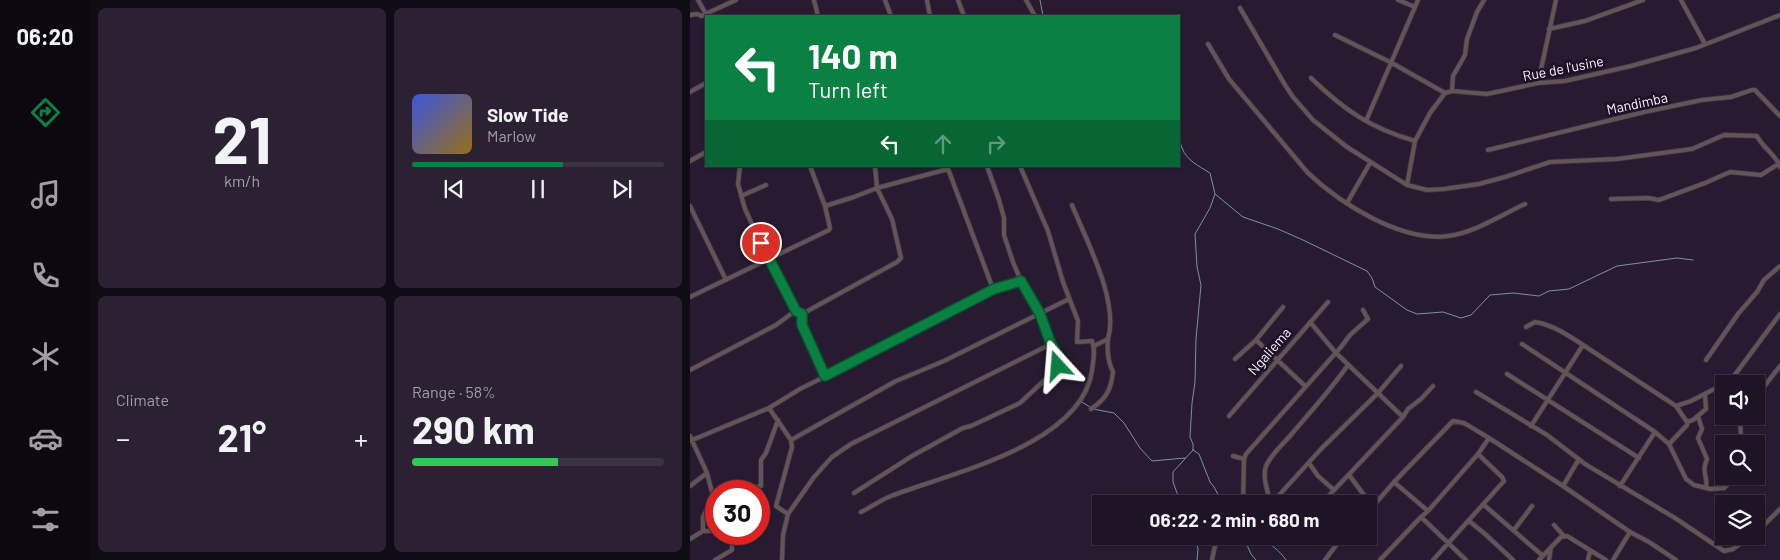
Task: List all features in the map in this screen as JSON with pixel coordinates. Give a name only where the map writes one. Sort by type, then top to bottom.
[{"type":"street","points":[[698,0],[706,15]]},
{"type":"street","points":[[708,15],[736,0]]},
{"type":"street","points":[[814,0],[818,15]]},
{"type":"street","points":[[885,0],[891,15]]},
{"type":"street","points":[[927,0],[930,15]]},
{"type":"street","points":[[958,0],[964,15]]},
{"type":"street","points":[[1026,0],[1034,15]]},
{"type":"street","points":[[1398,0],[1415,7]]},
{"type":"street","points":[[1366,122],[1418,0]]},
{"type":"street","points":[[1452,90],[1453,76],[1464,55],[1477,12],[1484,0]]},
{"type":"street","points":[[1538,83],[1556,0]]},
{"type":"street","points":[[1549,29],[1585,21],[1643,0]]},
{"type":"street","points":[[1680,0],[1705,44]]},
{"type":"street","points":[[1240,8],[1285,85],[1304,111],[1347,147],[1407,185],[1427,190],[1479,184],[1550,162],[1617,159],[1692,149],[1724,135],[1757,136],[1780,165],[1761,174],[1730,172],[1705,184],[1659,200],[1648,198],[1612,199]]},
{"type":"street","points":[[690,15],[705,16]]},
{"type":"street","name":"Rue de l'usine","points":[[1407,185],[1415,141],[1430,113],[1445,93],[1452,90],[1487,94],[1538,83],[1565,81],[1622,68],[1705,44],[1780,15]]},
{"type":"street","points":[[1335,35],[1392,63],[1445,93]]},
{"type":"street","points":[[1208,44],[1229,79],[1308,173],[1321,185],[1348,203],[1389,226],[1415,235],[1449,236],[1466,231],[1525,204]]},
{"type":"street","points":[[1311,78],[1342,107],[1366,122],[1415,141]]},
{"type":"street","points":[[690,92],[705,84]]},
{"type":"street","name":"Mandimba","points":[[1488,150],[1644,112],[1702,100],[1731,97],[1752,90],[1755,90],[1780,116]]},
{"type":"street","points":[[690,161],[705,153]]},
{"type":"street","points":[[1348,203],[1370,163]]},
{"type":"street","points":[[740,167],[738,184],[745,209],[796,311],[802,314]]},
{"type":"street","points":[[690,297],[829,230],[825,206],[810,167]]},
{"type":"street","points":[[802,314],[902,258],[892,219],[877,188],[875,167]]},
{"type":"street","points":[[854,493],[912,456],[963,428],[1020,403],[1058,366],[1060,358],[1051,344],[1040,314],[1021,281],[1004,235],[1004,218],[987,167]]},
{"type":"street","points":[[861,512],[892,496],[967,470],[1034,442],[1054,427],[1085,395],[1091,374],[1094,346],[1092,341],[1077,342],[1078,321],[1063,282],[1048,231],[1020,167]]},
{"type":"street","points":[[825,206],[877,188],[947,168],[994,289]]},
{"type":"street","points":[[740,196],[766,185]]},
{"type":"street","points":[[1072,205],[1107,292],[1111,313],[1107,353],[1113,372],[1111,383],[1106,397],[1091,408]]},
{"type":"street","points":[[690,206],[726,280]]},
{"type":"street","points":[[1706,360],[1764,280],[1780,266]]},
{"type":"street","points":[[690,539],[703,531],[704,517],[713,496],[707,473],[691,439],[770,408],[800,389],[994,289],[1021,281]]},
{"type":"street","points":[[791,440],[896,381],[1070,299]]},
{"type":"street","name":"Ngaliema","points":[[1229,416],[1328,302]]},
{"type":"street","points":[[1235,359],[1256,340],[1283,307]]},
{"type":"street","points":[[1243,495],[1244,459],[1246,454],[1350,335],[1368,319],[1362,310]]},
{"type":"street","points":[[690,370],[776,325],[796,311]]},
{"type":"street","points":[[802,314],[802,325],[825,376]]},
{"type":"street","points":[[1735,375],[1780,314]]},
{"type":"street","points":[[1310,322],[1336,353],[1403,417]]},
{"type":"street","points":[[1526,327],[1535,322],[1562,332],[1676,406],[1687,422]]},
{"type":"street","points":[[1094,346],[1108,339]]},
{"type":"street","points":[[1256,340],[1305,386]]},
{"type":"street","points":[[782,560],[783,535],[788,514],[814,477],[832,457],[851,444],[1051,344]]},
{"type":"street","points":[[1522,344],[1669,444],[1686,479],[1694,486],[1724,488],[1727,485]]},
{"type":"street","points":[[1531,426],[1583,345]]},
{"type":"street","points":[[1269,495],[1265,474],[1266,466],[1274,453],[1327,394],[1348,365]]},
{"type":"street","points":[[1279,495],[1336,433],[1378,393],[1402,366]]},
{"type":"street","points":[[1765,385],[1780,366]]},
{"type":"street","points":[[1507,374],[1639,458]]},
{"type":"street","points":[[1329,495],[1403,417],[1408,409],[1434,386]]},
{"type":"street","points":[[1676,406],[1692,401],[1715,389]]},
{"type":"street","points":[[1476,392],[1531,426],[1620,486],[1715,544]]},
{"type":"street","points":[[1669,444],[1685,428],[1687,422],[1706,410],[1705,394]]},
{"type":"street","points":[[770,408],[791,440],[792,447],[776,506],[788,514]]},
{"type":"street","points":[[1698,416],[1702,429],[1698,438],[1707,459],[1703,469],[1706,488]]},
{"type":"street","points":[[761,480],[761,460],[766,453],[778,420]]},
{"type":"street","points":[[1377,502],[1394,482],[1454,421],[1464,423],[1489,438],[1630,532],[1676,560]]},
{"type":"street","points":[[1620,486],[1654,432]]},
{"type":"street","points":[[1380,560],[1420,517],[1428,511],[1478,454],[1489,438]]},
{"type":"street","points":[[1433,560],[1504,481],[1478,454]]},
{"type":"street","points":[[1233,456],[1244,459]]},
{"type":"street","points":[[1563,486],[1579,459]]},
{"type":"street","points":[[1309,462],[1318,476],[1334,490]]},
{"type":"street","points":[[690,486],[707,473]]},
{"type":"street","points":[[1349,475],[1364,495]]},
{"type":"street","points":[[1394,482],[1428,511]]},
{"type":"street","points":[[1484,505],[1543,556]]},
{"type":"street","points":[[1514,530],[1532,506]]},
{"type":"street","points":[[1765,524],[1780,509]]},
{"type":"street","points":[[1420,517],[1466,560]]},
{"type":"street","points":[[1469,521],[1513,560]]},
{"type":"street","points":[[1554,525],[1564,536],[1606,560]]},
{"type":"street","points":[[1613,560],[1630,532]]},
{"type":"street","points":[[1540,560],[1564,536]]},
{"type":"street","points":[[715,560],[732,550],[732,545]]},
{"type":"street","points":[[1212,560],[1215,545]]},
{"type":"street","points":[[1325,560],[1336,545]]},
{"type":"street","points":[[1716,545],[1724,550],[1733,549],[1739,545]]},
{"type":"street","points":[[1549,560],[1552,546]]},
{"type":"street","points":[[1588,560],[1590,551]]},
{"type":"waterway","points":[[1040,0],[1043,15]]},
{"type":"waterway","points":[[1180,142],[1184,153],[1194,163],[1210,173],[1215,194],[1210,208],[1195,234],[1197,267],[1201,285],[1190,437],[1193,450],[1199,454],[1210,482],[1218,495]]},
{"type":"waterway","points":[[1215,194],[1243,217],[1278,229],[1367,271],[1375,287],[1407,310],[1417,314],[1443,312],[1461,318],[1471,315],[1490,295],[1513,293],[1539,296],[1549,291],[1569,289],[1617,266],[1677,258],[1693,260]]},
{"type":"waterway","points":[[1080,401],[1090,407]]},
{"type":"waterway","points":[[1093,409],[1114,413],[1124,423],[1140,448],[1152,461],[1185,458]]},
{"type":"waterway","points":[[1178,495],[1173,482],[1173,472],[1193,450]]},
{"type":"waterway","points":[[1197,545],[1197,560]]},
{"type":"waterway","points":[[1247,545],[1256,560]]},
{"type":"waterway","points":[[1271,545],[1286,560]]},
{"type":"route","points":[[761,243],[796,311],[802,314],[802,325],[825,376],[994,289],[1021,281],[1040,314],[1051,344],[1060,358],[1058,366]]}]
